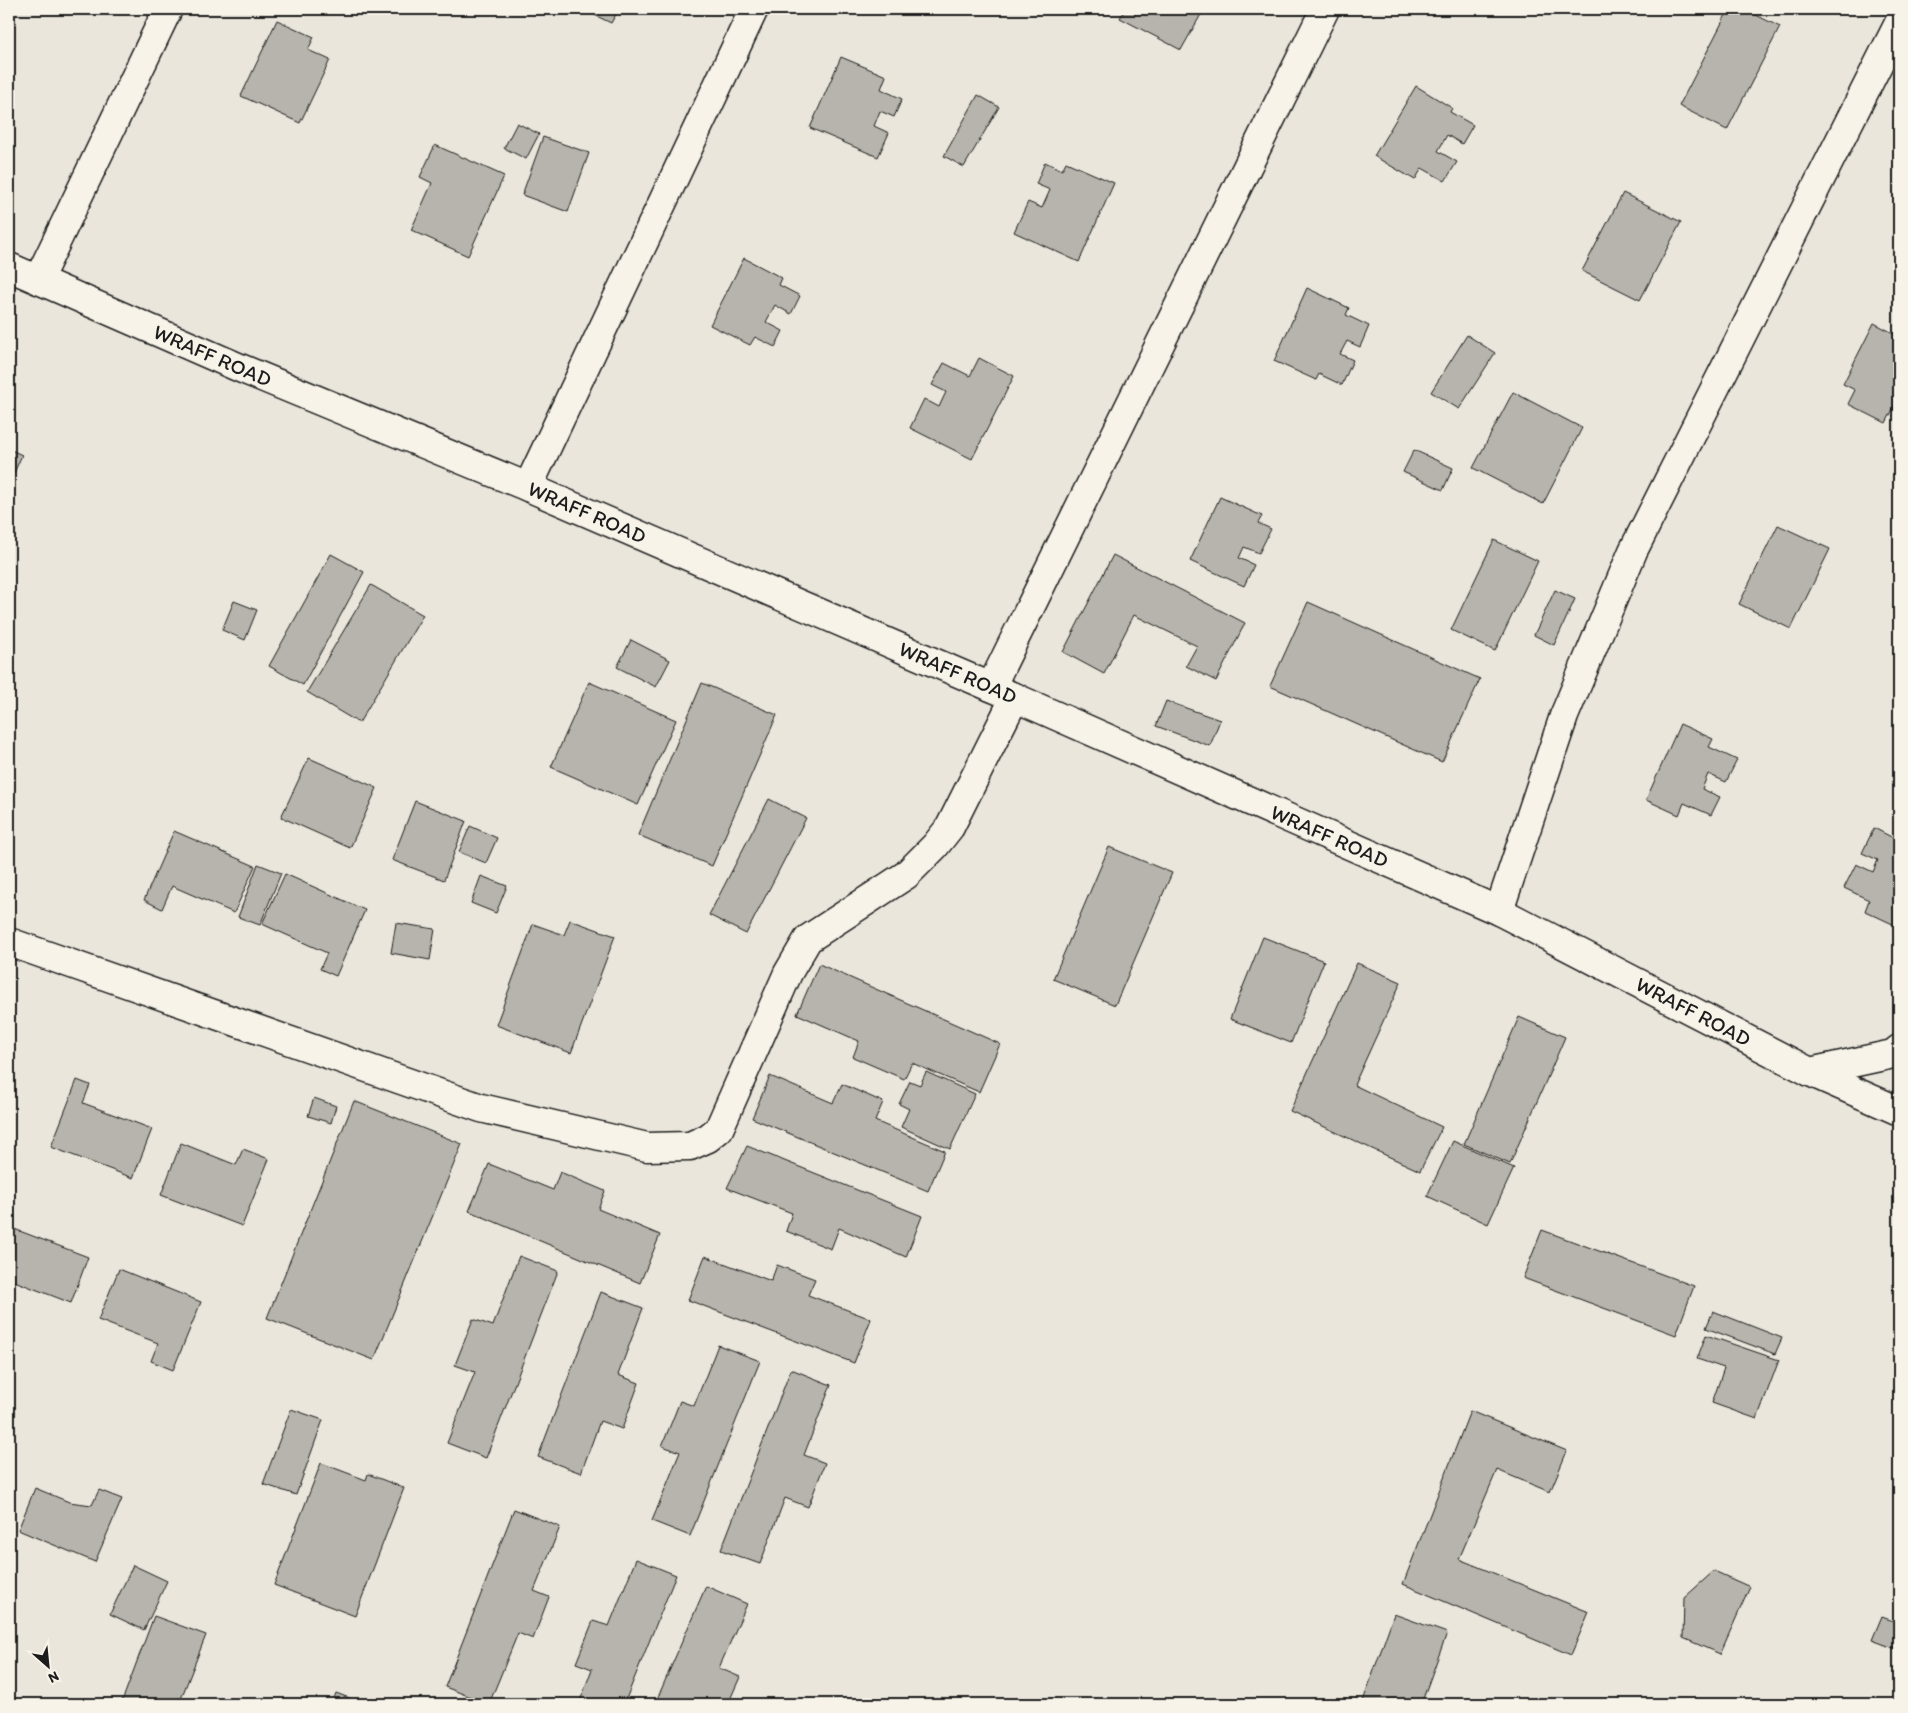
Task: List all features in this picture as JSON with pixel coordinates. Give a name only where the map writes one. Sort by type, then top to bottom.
[{"type":"street","points":[[38,280],[168,9]]},
{"type":"street","points":[[528,487],[754,9]]},
{"type":"street","points":[[9,942],[481,1108],[647,1147],[690,1146],[708,1138],[719,1129],[788,973],[808,939],[906,875],[935,846],[950,827],[1003,692],[1324,9]]},
{"type":"street","points":[[1499,911],[1564,716],[1633,551],[1899,23]]},
{"type":"street","name":"WRAFF ROAD","points":[[9,267],[240,368],[528,487],[1003,692],[1499,911],[1810,1072],[1899,1111]]},
{"type":"street","points":[[1810,1072],[1893,1054],[1899,1050]]},
{"type":"building","points":[[582,9],[619,9],[611,23]]},
{"type":"building","points":[[1125,9],[1204,9],[1181,50],[1120,18]]},
{"type":"building","points":[[1729,9],[1744,9],[1780,27],[1727,130],[1679,106]]},
{"type":"building","points":[[277,20],[314,37],[308,50],[330,60],[300,123],[241,96]]},
{"type":"building","points":[[841,57],[886,76],[881,89],[902,99],[894,117],[880,111],[874,126],[889,133],[878,157],[810,128]]},
{"type":"building","points":[[1416,86],[1452,108],[1450,112],[1473,125],[1462,144],[1447,135],[1438,151],[1457,162],[1445,181],[1422,168],[1415,180],[1374,156]]},
{"type":"building","points":[[978,95],[999,107],[964,167],[944,156]]},
{"type":"building","points":[[517,123],[539,134],[526,159],[504,148]]},
{"type":"building","points":[[543,137],[589,153],[568,212],[522,195]]},
{"type":"building","points":[[435,145],[504,176],[468,256],[411,230],[432,183],[420,177]]},
{"type":"building","points":[[1045,162],[1062,170],[1066,162],[1114,183],[1079,262],[1014,232],[1028,202],[1042,208],[1050,190],[1036,184]]},
{"type":"building","points":[[1623,193],[1681,222],[1640,300],[1582,271]]},
{"type":"building","points":[[744,258],[782,278],[779,285],[800,296],[791,314],[775,305],[766,322],[783,331],[775,347],[755,337],[750,345],[710,325]]},
{"type":"building","points":[[1307,288],[1349,308],[1346,315],[1369,326],[1360,347],[1347,341],[1340,354],[1353,360],[1342,385],[1319,374],[1316,380],[1274,361]]},
{"type":"building","points":[[1874,323],[1899,336],[1899,397],[1886,423],[1848,404],[1855,390],[1843,384]]},
{"type":"building","points":[[1467,335],[1495,353],[1459,409],[1431,392]]},
{"type":"building","points":[[979,358],[1014,376],[972,459],[910,428],[924,399],[939,407],[946,392],[932,385],[944,363],[970,376]]},
{"type":"building","points":[[1513,392],[1582,428],[1543,504],[1473,468]]},
{"type":"building","points":[[9,449],[22,455],[9,484]]},
{"type":"building","points":[[1414,450],[1453,468],[1443,490],[1403,472]]},
{"type":"building","points":[[1220,497],[1262,516],[1258,523],[1271,529],[1259,553],[1244,547],[1239,558],[1254,565],[1244,586],[1190,561]]},
{"type":"building","points":[[1778,525],[1830,549],[1791,629],[1739,604]]},
{"type":"building","points":[[1494,540],[1538,561],[1495,651],[1451,630]]},
{"type":"building","points":[[331,554],[364,572],[303,685],[269,666]]},
{"type":"building","points":[[1113,555],[1245,623],[1216,681],[1186,666],[1197,646],[1134,615],[1104,674],[1063,652]]},
{"type":"building","points":[[371,585],[423,615],[359,723],[307,692]]},
{"type":"building","points":[[1555,590],[1575,599],[1554,645],[1534,635]]},
{"type":"building","points":[[234,601],[257,610],[245,640],[222,630]]},
{"type":"building","points":[[1308,602],[1480,679],[1442,762],[1270,686]]},
{"type":"building","points":[[631,640],[670,660],[656,687],[617,667]]},
{"type":"building","points":[[589,682],[676,720],[638,805],[551,767]]},
{"type":"building","points":[[702,683],[777,715],[712,866],[638,835]]},
{"type":"building","points":[[1166,701],[1220,720],[1210,746],[1156,726]]},
{"type":"building","points":[[1680,724],[1713,739],[1709,747],[1737,760],[1726,782],[1708,774],[1702,789],[1720,797],[1711,815],[1684,803],[1679,815],[1646,800]]},
{"type":"building","points":[[309,758],[377,788],[350,848],[281,817]]},
{"type":"building","points":[[769,799],[806,818],[746,934],[709,915]]},
{"type":"building","points":[[415,801],[466,821],[444,880],[392,860]]},
{"type":"building","points":[[470,826],[497,838],[486,863],[459,852]]},
{"type":"building","points":[[1874,828],[1899,841],[1899,927],[1865,911],[1869,900],[1844,888],[1856,864],[1873,872],[1878,860],[1862,853]]},
{"type":"building","points":[[174,831],[255,866],[234,913],[172,886],[162,909],[144,900]]},
{"type":"building","points":[[1109,847],[1172,873],[1115,1005],[1053,979]]},
{"type":"building","points":[[258,864],[281,873],[260,925],[238,917]]},
{"type":"building","points":[[285,874],[365,910],[336,976],[320,969],[327,953],[262,924]]},
{"type":"building","points":[[481,876],[507,886],[496,913],[471,903]]},
{"type":"building","points":[[570,920],[615,936],[571,1053],[496,1025],[533,924],[564,935]]},
{"type":"building","points":[[396,923],[435,929],[430,960],[391,953]]},
{"type":"building","points":[[1263,937],[1324,961],[1291,1043],[1230,1019]]},
{"type":"building","points":[[1357,963],[1401,982],[1354,1085],[1442,1127],[1420,1171],[1290,1111]]},
{"type":"building","points":[[819,964],[1000,1044],[979,1092],[912,1063],[904,1079],[853,1057],[859,1041],[797,1014]]},
{"type":"building","points":[[1519,1017],[1565,1037],[1510,1164],[1464,1144]]},
{"type":"building","points":[[926,1072],[975,1094],[950,1149],[901,1127],[909,1109],[899,1104],[910,1081],[920,1085]]},
{"type":"building","points":[[770,1076],[833,1103],[842,1084],[883,1102],[875,1121],[945,1151],[928,1191],[752,1118]]},
{"type":"building","points":[[77,1080],[90,1085],[83,1103],[152,1129],[133,1178],[51,1147]]},
{"type":"building","points":[[314,1098],[336,1106],[331,1123],[308,1116]]},
{"type":"building","points":[[354,1101],[462,1144],[374,1360],[267,1318]]},
{"type":"building","points":[[1453,1141],[1514,1168],[1488,1224],[1427,1196]]},
{"type":"building","points":[[181,1143],[236,1165],[243,1149],[269,1159],[242,1226],[161,1195]]},
{"type":"building","points":[[747,1146],[922,1216],[906,1257],[839,1228],[831,1249],[786,1231],[792,1213],[727,1188]]},
{"type":"building","points":[[489,1164],[553,1190],[560,1172],[605,1191],[598,1209],[660,1235],[640,1283],[469,1211]]},
{"type":"building","points":[[9,1227],[88,1257],[71,1303],[9,1279]]},
{"type":"building","points":[[1542,1230],[1694,1286],[1676,1335],[1523,1278]]},
{"type":"building","points":[[519,1256],[558,1271],[486,1458],[447,1443],[475,1372],[455,1365],[473,1319],[493,1326]]},
{"type":"building","points":[[705,1256],[771,1281],[777,1265],[815,1279],[808,1295],[871,1319],[854,1363],[688,1300]]},
{"type":"building","points":[[119,1269],[201,1302],[173,1370],[151,1361],[158,1343],[98,1320]]},
{"type":"building","points":[[601,1292],[643,1308],[618,1375],[639,1383],[622,1429],[600,1421],[581,1473],[538,1457]]},
{"type":"building","points":[[1713,1311],[1782,1338],[1775,1354],[1706,1328]]},
{"type":"building","points":[[1706,1335],[1779,1360],[1757,1419],[1712,1403],[1724,1368],[1697,1359]]},
{"type":"building","points":[[718,1345],[760,1361],[690,1536],[652,1521],[680,1452],[662,1446],[680,1401],[694,1406]]},
{"type":"building","points":[[791,1369],[831,1385],[804,1455],[825,1463],[808,1507],[785,1498],[760,1564],[721,1550]]},
{"type":"building","points":[[291,1409],[323,1420],[296,1495],[263,1484]]},
{"type":"building","points":[[1470,1411],[1567,1451],[1550,1492],[1497,1470],[1459,1559],[1589,1612],[1571,1655],[1403,1584]]},
{"type":"building","points":[[321,1463],[366,1480],[368,1474],[404,1488],[355,1616],[274,1585]]},
{"type":"building","points":[[35,1488],[69,1502],[92,1505],[99,1490],[122,1499],[95,1562],[18,1530]]},
{"type":"building","points":[[514,1509],[560,1527],[534,1591],[549,1597],[533,1639],[518,1633],[489,1704],[445,1687]]},
{"type":"building","points":[[636,1559],[676,1575],[624,1704],[579,1704],[592,1669],[576,1663],[593,1621],[609,1626]]},
{"type":"building","points":[[133,1565],[167,1581],[144,1630],[110,1614]]},
{"type":"building","points":[[1714,1571],[1750,1587],[1720,1654],[1683,1638],[1684,1598]]},
{"type":"building","points":[[706,1586],[747,1604],[719,1668],[740,1677],[728,1704],[655,1704]]},
{"type":"building","points":[[1394,1614],[1447,1633],[1421,1704],[1362,1704]]},
{"type":"building","points":[[154,1616],[206,1635],[179,1704],[121,1704]]},
{"type":"building","points":[[1882,1616],[1899,1622],[1899,1650],[1872,1640]]},
{"type":"building","points":[[336,1693],[365,1704],[332,1704]]}]
